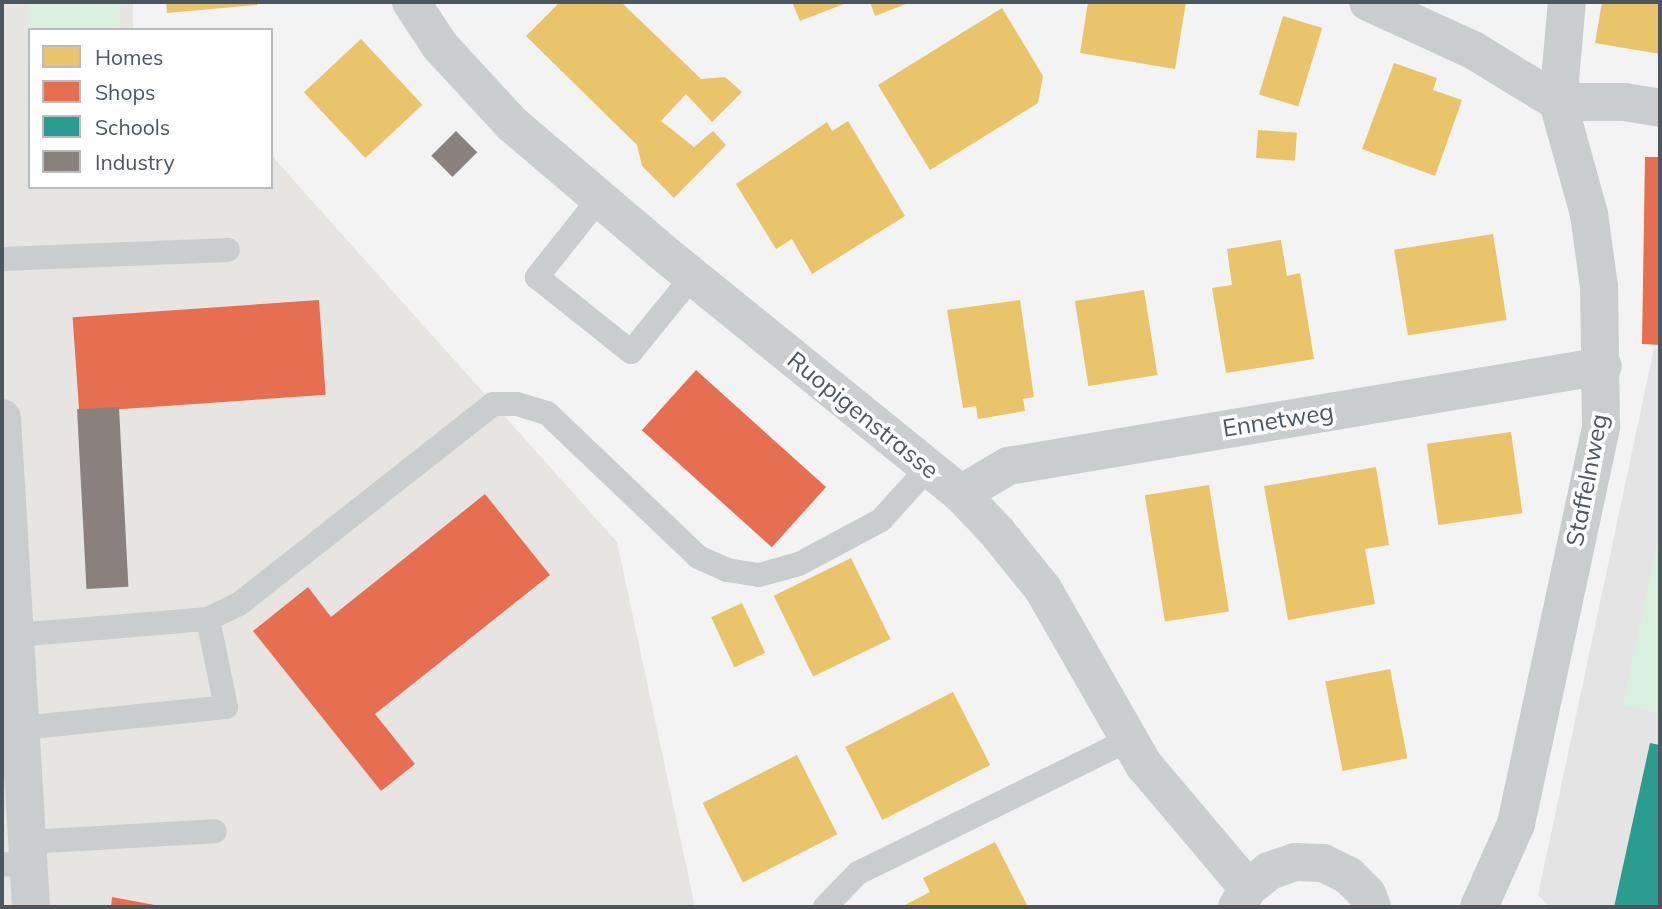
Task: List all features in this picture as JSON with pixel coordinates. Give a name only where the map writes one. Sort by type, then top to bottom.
[{"type":"street","name":"Ruopigenstrasse","points":[[411,2],[440,46],[512,124],[692,277],[961,494],[1043,589],[1144,765],[1242,898]]},
{"type":"street","points":[[1368,2],[1473,50],[1558,102],[1624,102],[1660,108]]},
{"type":"street","name":"Staffelnweg","points":[[1479,907],[1516,824],[1601,426],[1603,366],[1589,214],[1558,102],[1567,2]]},
{"type":"street","name":"Ennetweg","points":[[961,494],[1008,466],[1603,366]]},
{"type":"street","points":[[2,418],[21,728],[19,857],[31,907]]},
{"type":"street","points":[[1242,898],[1282,866],[1323,863],[1348,875],[1367,894],[1372,907]]},
{"type":"lane","points":[[599,199],[537,276],[631,352],[692,277]]},
{"type":"lane","points":[[2,259],[228,250]]},
{"type":"lane","points":[[16,635],[208,619],[239,604],[494,404],[517,404],[547,413],[698,557],[727,570],[759,575],[799,564],[881,520],[929,467]]},
{"type":"lane","points":[[21,728],[226,707],[208,619]]},
{"type":"lane","points":[[825,907],[858,873],[1130,738]]},
{"type":"lane","points":[[19,857],[215,831]]},
{"type":"shaded area","points":[[2,2],[133,2],[133,28],[28,28],[28,189],[273,189],[273,157],[617,542],[695,907],[2,907]]},
{"type":"shaded area","points":[[1654,348],[1660,349],[1660,907],[1549,907],[1538,895]]},
{"type":"green space","points":[[29,2],[120,2],[120,28],[29,28]]},
{"type":"green space","points":[[1660,528],[1660,713],[1623,705]]},
{"type":"building: Homes","points":[[166,2],[257,2],[257,5],[167,13]]},
{"type":"building: Homes","points":[[560,2],[621,2],[701,79],[725,77],[742,92],[712,122],[686,94],[661,121],[694,147],[713,131],[726,145],[674,198],[642,166],[637,145],[526,36]]},
{"type":"building: Homes","points":[[792,2],[849,2],[800,21]]},
{"type":"building: Homes","points":[[870,2],[911,2],[875,16]]},
{"type":"building: Homes","points":[[1088,2],[1186,2],[1175,69],[1080,53]]},
{"type":"building: Homes","points":[[1602,2],[1660,2],[1660,54],[1595,43]]},
{"type":"building: Homes","points":[[1002,8],[1043,76],[1038,103],[930,170],[878,85]]},
{"type":"building: Homes","points":[[1283,16],[1322,28],[1298,106],[1259,94]]},
{"type":"building: Homes","points":[[361,39],[422,105],[365,158],[304,92]]},
{"type":"building: Homes","points":[[1394,63],[1437,78],[1433,90],[1462,100],[1435,176],[1362,149]]},
{"type":"building: Homes","points":[[848,121],[905,216],[812,274],[792,239],[776,249],[736,184],[827,122],[832,131]]},
{"type":"building: Homes","points":[[1258,130],[1297,133],[1295,161],[1256,158]]},
{"type":"building: Homes","points":[[1493,234],[1507,320],[1408,336],[1394,250]]},
{"type":"building: Homes","points":[[1281,240],[1287,276],[1300,273],[1314,359],[1226,373],[1212,288],[1232,285],[1227,249]]},
{"type":"building: Homes","points":[[1144,290],[1157,375],[1088,386],[1075,301]]},
{"type":"building: Homes","points":[[1020,300],[1034,397],[1023,399],[1025,411],[978,419],[976,406],[963,408],[947,310]]},
{"type":"building: Homes","points":[[1511,432],[1522,513],[1438,525],[1427,444]]},
{"type":"building: Homes","points":[[1376,467],[1389,545],[1365,549],[1375,604],[1288,620],[1264,486]]},
{"type":"building: Homes","points":[[1209,485],[1229,611],[1165,622],[1145,495]]},
{"type":"building: Homes","points":[[851,558],[890,639],[813,677],[774,596]]},
{"type":"building: Homes","points":[[742,603],[765,653],[734,667],[711,617]]},
{"type":"building: Homes","points":[[1390,669],[1407,758],[1343,771],[1325,682]]},
{"type":"building: Homes","points":[[953,692],[990,765],[882,820],[845,747]]},
{"type":"building: Homes","points":[[797,755],[837,834],[743,882],[703,803]]},
{"type":"building: Homes","points":[[995,842],[1028,907],[901,907],[930,892],[923,878]]},
{"type":"building: Shops","points":[[1645,157],[1660,157],[1660,345],[1642,344]]},
{"type":"building: Shops","points":[[319,300],[326,395],[79,412],[73,317]]},
{"type":"building: Shops","points":[[696,370],[826,487],[772,547],[642,430]]},
{"type":"building: Shops","points":[[485,494],[550,575],[375,714],[415,764],[381,791],[253,631],[308,587],[331,617]]},
{"type":"building: Shops","points":[[112,897],[160,906],[160,907],[111,907]]},
{"type":"building: Schools","points":[[1650,743],[1660,745],[1660,907],[1614,907]]},
{"type":"building: Industry","points":[[456,131],[477,152],[452,177],[431,156]]},
{"type":"building: Industry","points":[[119,407],[128,587],[86,589],[77,409]]}]
